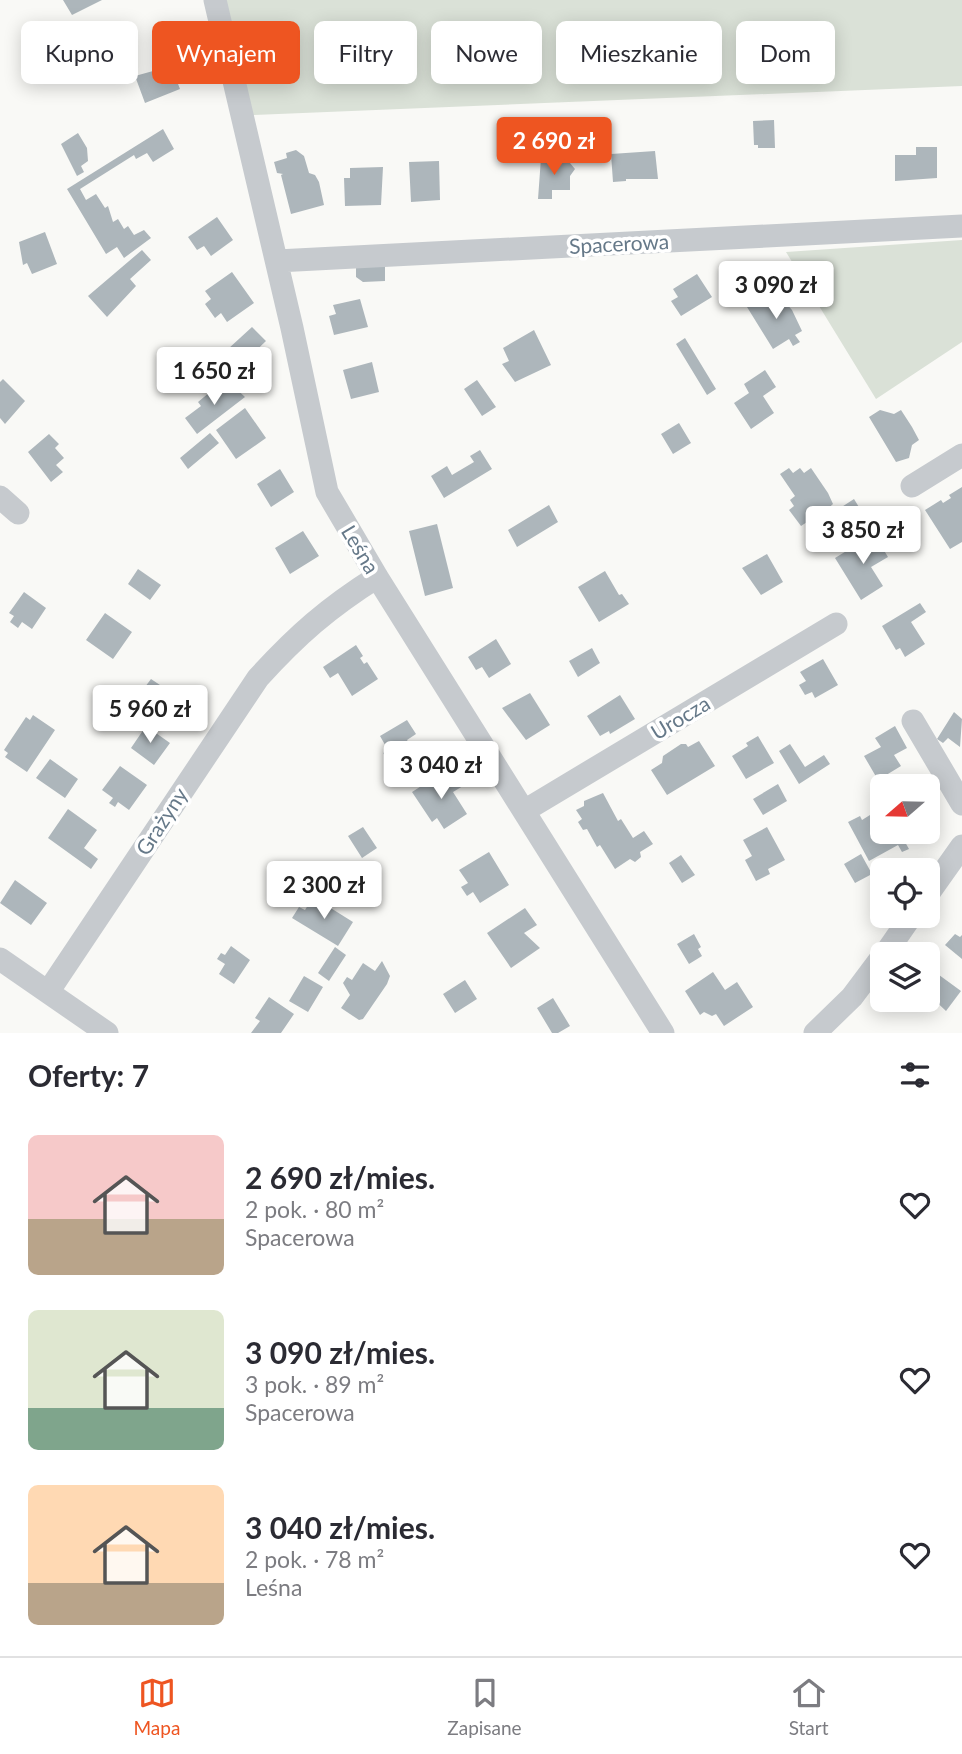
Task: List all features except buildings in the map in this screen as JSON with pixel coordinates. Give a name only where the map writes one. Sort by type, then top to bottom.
[{"type":"street","name":"Leśna","points":[[215,0],[277,261],[325,485],[377,577],[663,1033]]},
{"type":"street","name":"Spacerowa","points":[[277,261],[962,226]]},
{"type":"street","points":[[912,486],[962,455]]},
{"type":"street","points":[[0,497],[18,513]]},
{"type":"street","name":"Grażyny","points":[[48,992],[258,678],[300,632],[337,602],[377,577]]},
{"type":"street","name":"Urocza","points":[[524,811],[836,624]]},
{"type":"street","points":[[912,721],[962,804]]},
{"type":"street","points":[[940,877],[962,846]]},
{"type":"street","points":[[0,959],[107,1033]]},
{"type":"street","points":[[815,1033],[852,998],[870,974]]},
{"type":"shaded area","points":[[223,0],[962,0],[962,86],[253,115],[245,84],[300,84],[300,21],[228,21]]},
{"type":"shaded area","points":[[962,240],[962,342],[876,399],[786,252]]}]
